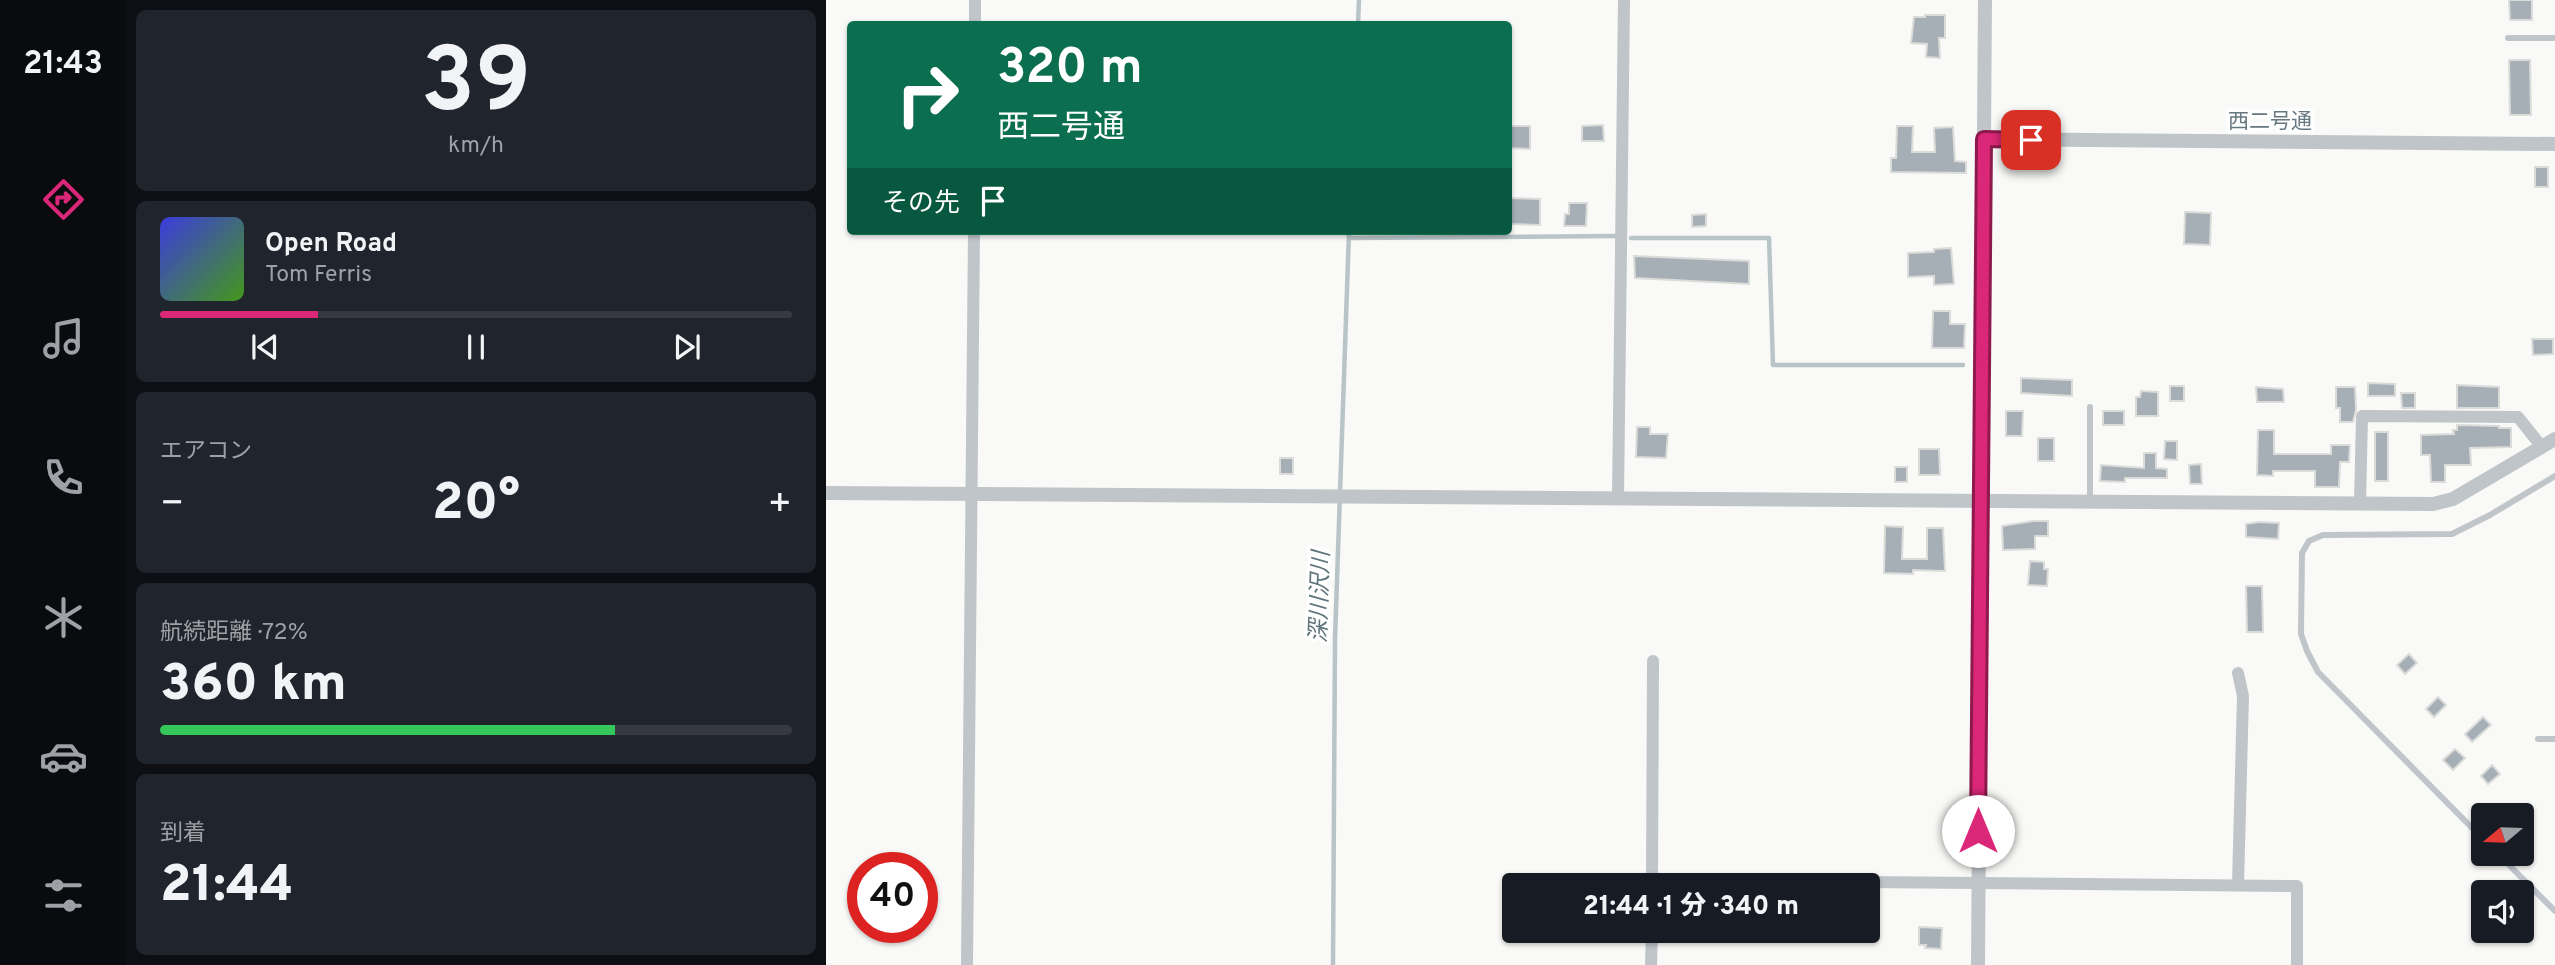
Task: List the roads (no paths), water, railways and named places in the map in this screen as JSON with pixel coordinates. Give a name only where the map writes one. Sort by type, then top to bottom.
[{"type":"street","points":[[975,0],[975,21]]},
{"type":"street","points":[[1618,499],[1624,0]]},
{"type":"street","points":[[1978,965],[1985,0]]},
{"type":"street","name":"西二号通","points":[[1984,139],[2555,144]]},
{"type":"street","points":[[967,965],[974,235]]},
{"type":"street","points":[[2360,503],[2362,416],[2518,417],[2542,447]]},
{"type":"street","points":[[826,493],[2433,504],[2453,499],[2555,439]]},
{"type":"street","points":[[1652,873],[1653,661]]},
{"type":"street","points":[[2238,673],[2243,696],[2238,884]]},
{"type":"street","points":[[1880,884],[2297,886],[2297,965]]},
{"type":"street","points":[[1651,943],[1651,965]]},
{"type":"lane","points":[[2508,38],[2555,38]]},
{"type":"lane","points":[[2090,407],[2090,502]]},
{"type":"lane","points":[[2471,827],[2318,672],[2301,634],[2302,553],[2309,541],[2323,535],[2452,534],[2490,515],[2555,475]]},
{"type":"lane","points":[[2538,739],[2555,739]]},
{"type":"lane","points":[[2510,866],[2555,911]]},
{"type":"waterway","name":"深川沢川","points":[[1358,21],[1359,0]]},
{"type":"waterway","name":"深川沢川","points":[[1333,965],[1335,639],[1349,235]]},
{"type":"waterway","points":[[1349,238],[1615,236]]},
{"type":"waterway","points":[[1631,238],[1769,238],[1773,365],[1963,365]]}]
